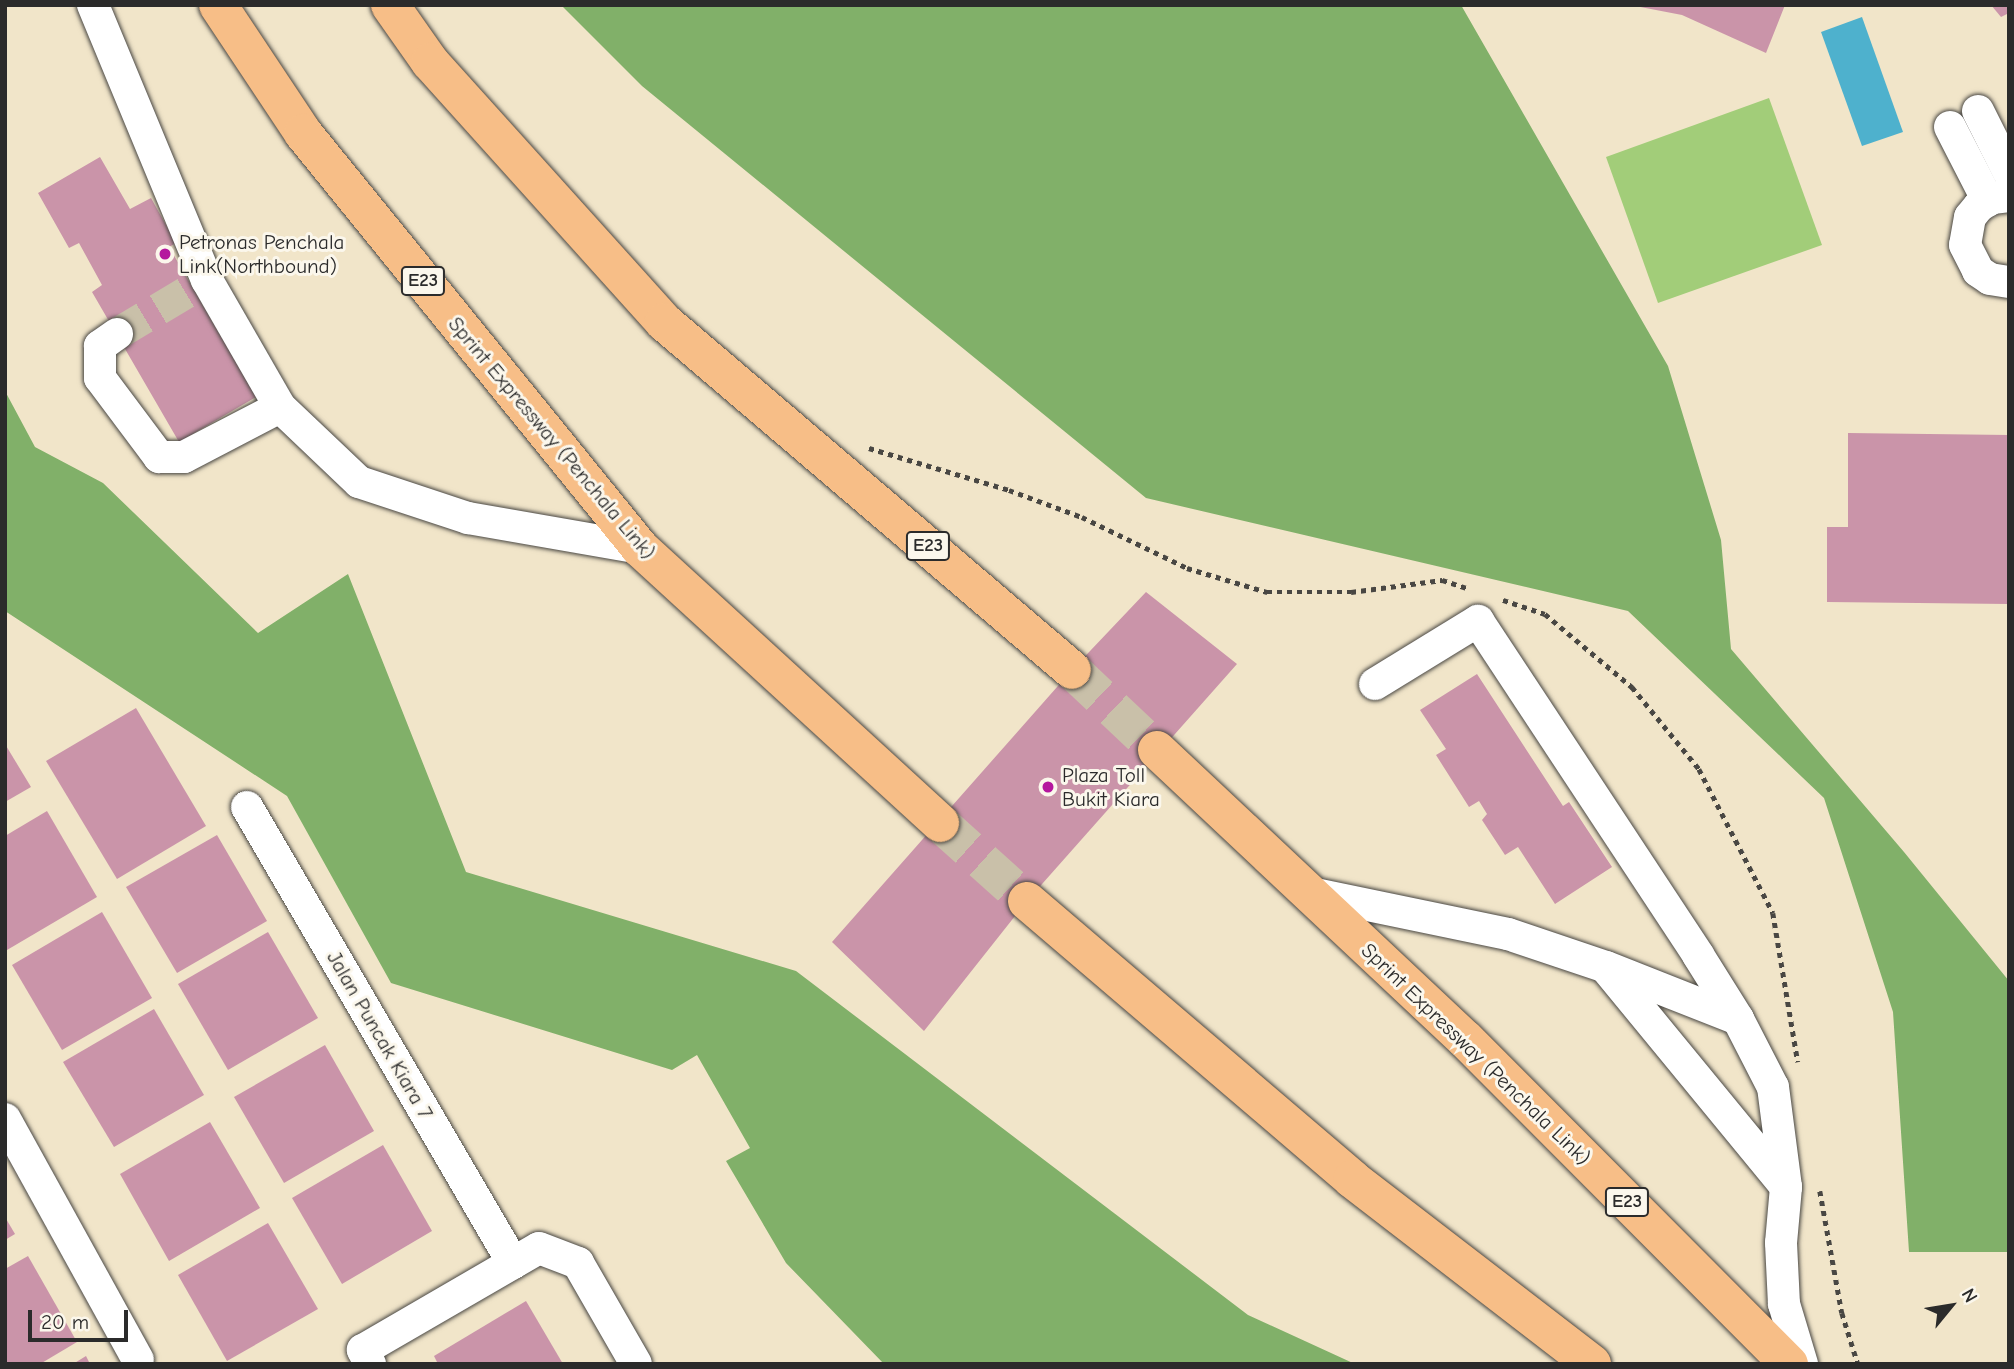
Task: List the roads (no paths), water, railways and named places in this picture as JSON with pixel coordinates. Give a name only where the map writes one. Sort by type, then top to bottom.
[{"type":"highway","name":"Sprint Expressway (Penchala Link)","points":[[218,5],[303,133],[640,548],[940,823]]},
{"type":"highway","name":"E23","points":[[390,5],[439,72],[664,322],[1072,670]]},
{"type":"highway","name":"Sprint Expressway (Penchala Link)","points":[[1157,750],[1465,1039],[1789,1364]]},
{"type":"highway","points":[[1027,901],[1352,1179],[1592,1364]]},
{"type":"street","points":[[93,5],[200,284],[280,408],[359,482],[468,518],[640,548]]},
{"type":"street","points":[[1978,111],[2009,173]]},
{"type":"street","points":[[1950,127],[1998,198],[1970,217],[1965,245],[1978,271],[1990,279],[2009,282]]},
{"type":"street","points":[[117,334],[100,346],[100,378],[159,457],[184,457],[280,408]]},
{"type":"street","points":[[1375,684],[1478,621],[1738,1019],[1773,1087],[1786,1187],[1781,1243],[1784,1304],[1802,1364]]},
{"type":"street","name":"Jalan Puncak Kiara 7","points":[[247,807],[513,1263]]},
{"type":"street","points":[[1310,893],[1508,934],[1606,967],[1738,1019]]},
{"type":"street","points":[[1606,967],[1786,1187]]},
{"type":"street","points":[[5,1118],[138,1360]]},
{"type":"street","points":[[366,1357],[539,1248],[578,1263],[636,1364]]},
{"type":"water","points":[[1862,17],[1903,132],[1862,146],[1821,32]]},
{"type":"tunnel","points":[[117,334],[194,288]]},
{"type":"tunnel","points":[[1072,670],[1157,750]]},
{"type":"tunnel","points":[[940,823],[1027,901]]},
{"type":"place","name":"Petronas Penchala Link(Northbound)","points":[[165,254]]},
{"type":"place","name":"Plaza Toll Bukit Kiara","points":[[1048,787]]}]
